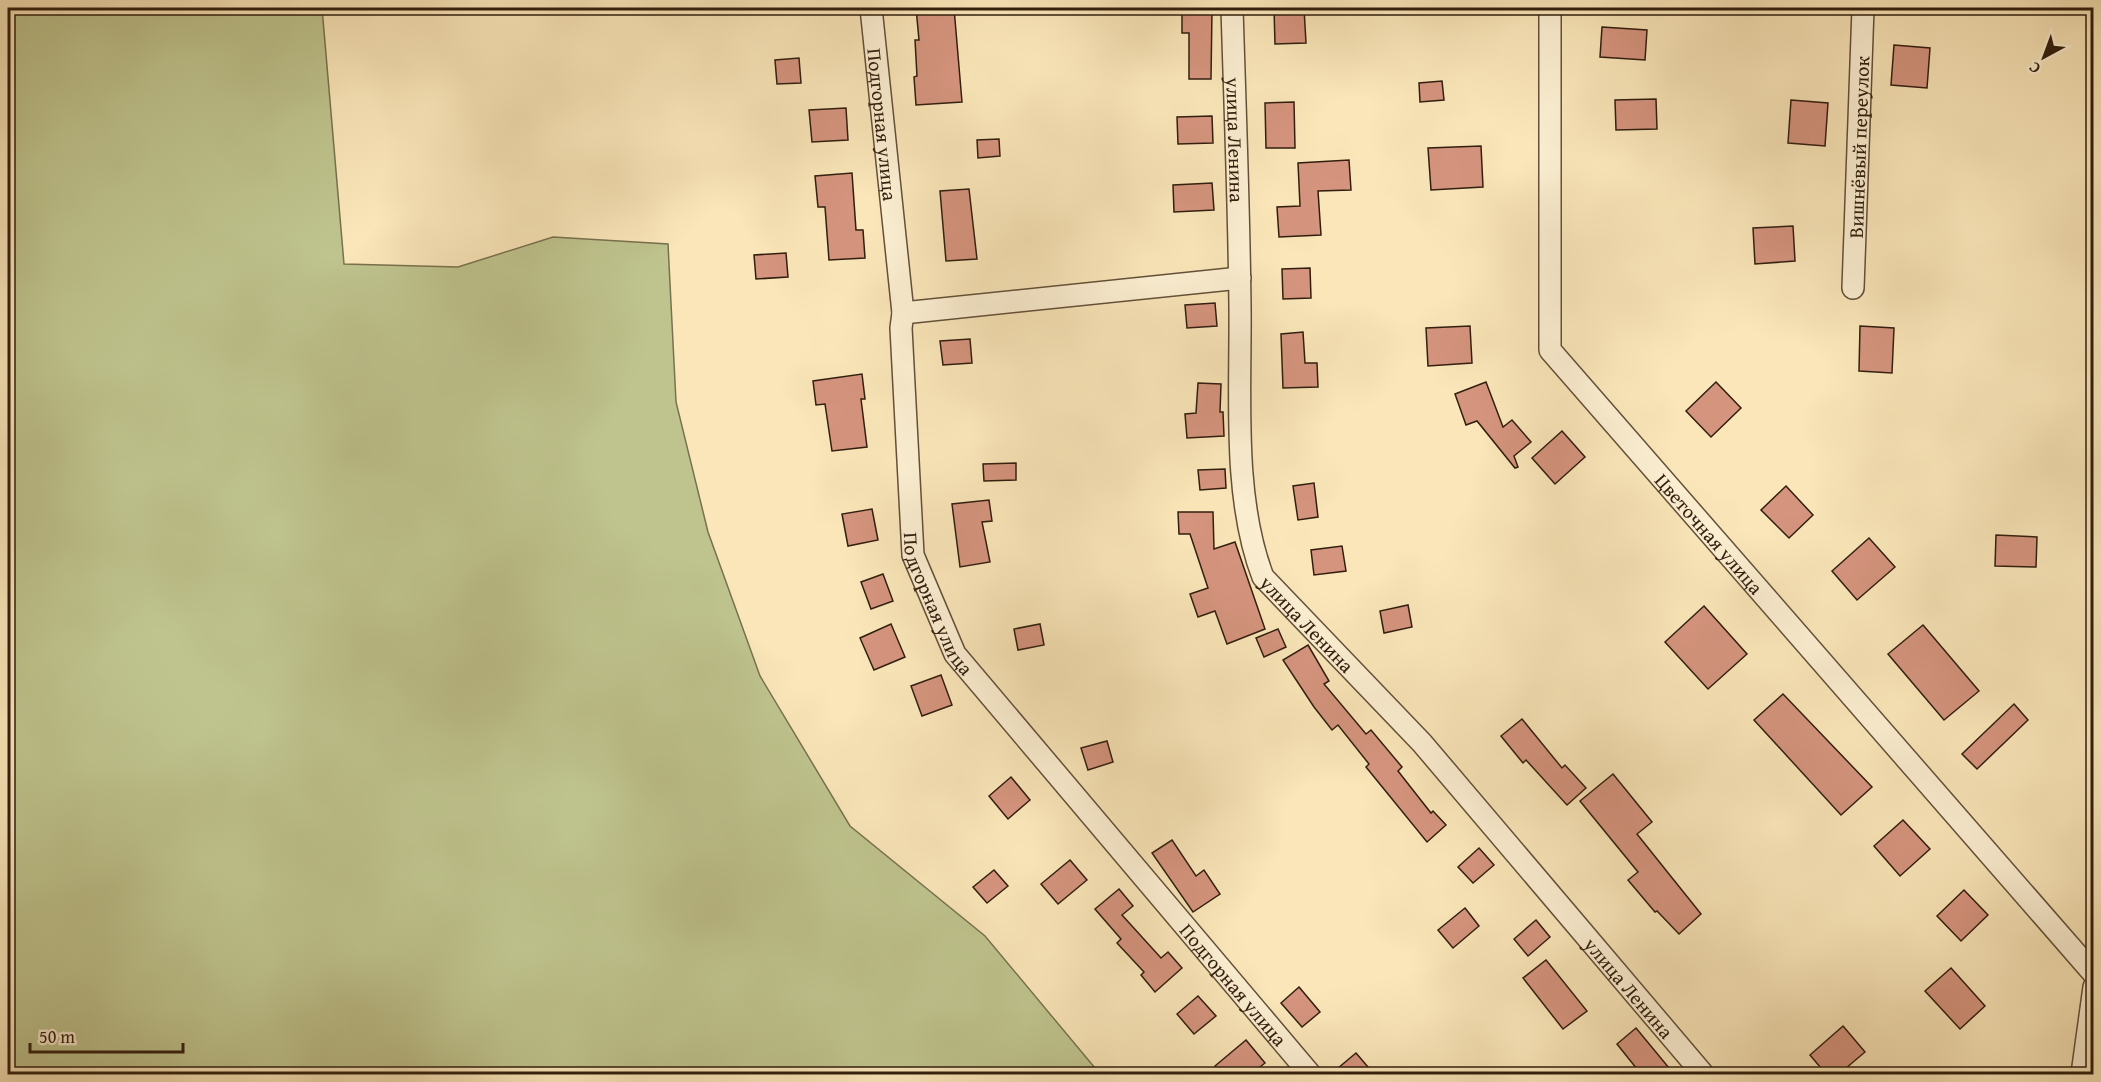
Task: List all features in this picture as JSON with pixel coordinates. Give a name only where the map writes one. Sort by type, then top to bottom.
[{"type":"street","name":"Подгорная улица","points":[[871,8],[903,314],[901,328],[913,555],[955,654],[1310,1074]]},
{"type":"street","name":"улица Ленина","points":[[1232,8],[1240,278],[1242,483],[1251,548],[1263,577],[1422,743],[1703,1074]]},
{"type":"street","name":"Цветочная улица","points":[[1550,8],[1550,350],[2094,974]]},
{"type":"street","name":"Вишнёвый переулок","points":[[1853,288],[1863,8]]},
{"type":"street","points":[[903,314],[1240,278]]},
{"type":"street","points":[[2082,1074],[2094,987]]},
{"type":"green space","points":[[8,8],[322,8],[344,264],[458,267],[553,237],[668,244],[676,402],[708,532],[760,676],[850,826],[985,936],[1100,1074],[8,1074]]},
{"type":"building","points":[[916,8],[954,8],[962,102],[916,105],[915,40],[919,40]]},
{"type":"building","points":[[1274,8],[1304,8],[1306,43],[1275,44]]},
{"type":"building","points":[[1182,10],[1212,10],[1211,79],[1189,79],[1189,33],[1182,33]]},
{"type":"building","points":[[1602,27],[1647,30],[1645,60],[1600,57]]},
{"type":"building","points":[[1894,45],[1930,48],[1927,88],[1891,85]]},
{"type":"building","points":[[799,58],[801,83],[777,84],[775,60]]},
{"type":"building","points":[[1442,81],[1444,100],[1420,102],[1419,83]]},
{"type":"building","points":[[1656,99],[1657,129],[1616,130],[1615,100]]},
{"type":"building","points":[[1791,100],[1828,103],[1825,146],[1788,143]]},
{"type":"building","points":[[1294,102],[1295,148],[1266,148],[1265,103]]},
{"type":"building","points":[[846,108],[848,140],[812,142],[809,110]]},
{"type":"building","points":[[1212,116],[1213,143],[1178,144],[1177,117]]},
{"type":"building","points":[[999,139],[1000,156],[978,158],[977,140]]},
{"type":"building","points":[[1481,146],[1483,187],[1431,190],[1428,148]]},
{"type":"building","points":[[1349,160],[1351,190],[1318,191],[1321,235],[1279,237],[1277,207],[1300,206],[1298,163]]},
{"type":"building","points":[[852,173],[856,230],[863,230],[865,258],[829,260],[825,207],[818,207],[815,176]]},
{"type":"building","points":[[1212,183],[1214,210],[1174,212],[1173,185]]},
{"type":"building","points":[[969,189],[977,259],[946,261],[940,191]]},
{"type":"building","points":[[1793,226],[1795,261],[1755,264],[1753,228]]},
{"type":"building","points":[[786,253],[788,277],[756,279],[754,255]]},
{"type":"building","points":[[1310,268],[1311,298],[1283,299],[1282,269]]},
{"type":"building","points":[[1215,303],[1217,326],[1187,328],[1185,305]]},
{"type":"building","points":[[1470,326],[1472,363],[1428,366],[1426,328]]},
{"type":"building","points":[[1860,326],[1894,328],[1892,373],[1859,371]]},
{"type":"building","points":[[1303,332],[1305,363],[1317,363],[1318,387],[1283,388],[1281,334]]},
{"type":"building","points":[[970,339],[972,363],[943,365],[940,341]]},
{"type":"building","points":[[862,374],[865,399],[861,399],[867,447],[832,451],[825,404],[816,405],[813,381]]},
{"type":"building","points":[[1486,382],[1503,427],[1512,420],[1531,442],[1514,456],[1518,467],[1515,468],[1477,421],[1466,425],[1455,394]]},
{"type":"building","points":[[1716,382],[1741,408],[1711,437],[1686,411]]},
{"type":"building","points":[[1198,383],[1221,384],[1220,412],[1223,412],[1224,436],[1187,438],[1185,414],[1196,413]]},
{"type":"building","points":[[1562,431],[1585,457],[1555,484],[1532,458]]},
{"type":"building","points":[[1016,463],[1016,480],[984,481],[983,464]]},
{"type":"building","points":[[1225,469],[1226,488],[1200,490],[1198,470]]},
{"type":"building","points":[[1314,483],[1318,517],[1298,520],[1293,486]]},
{"type":"building","points":[[1786,486],[1813,515],[1789,538],[1761,510]]},
{"type":"building","points":[[989,500],[992,521],[982,522],[990,562],[960,567],[952,504]]},
{"type":"building","points":[[872,509],[878,540],[848,546],[842,514]]},
{"type":"building","points":[[1178,512],[1213,512],[1214,549],[1235,542],[1265,629],[1227,644],[1215,611],[1198,617],[1190,594],[1208,588],[1190,534],[1179,534]]},
{"type":"building","points":[[1996,535],[2037,537],[2036,567],[1995,566]]},
{"type":"building","points":[[1869,538],[1895,567],[1857,600],[1832,571]]},
{"type":"building","points":[[1342,546],[1346,571],[1314,575],[1311,550]]},
{"type":"building","points":[[883,574],[893,601],[871,609],[861,582]]},
{"type":"building","points":[[1408,605],[1412,627],[1384,633],[1380,611]]},
{"type":"building","points":[[1704,606],[1747,654],[1708,689],[1665,642]]},
{"type":"building","points":[[891,624],[905,657],[874,670],[860,638]]},
{"type":"building","points":[[1040,624],[1044,645],[1018,650],[1014,629]]},
{"type":"building","points":[[1923,625],[1979,691],[1944,720],[1888,654]]},
{"type":"building","points":[[1278,629],[1286,647],[1264,657],[1256,638]]},
{"type":"building","points":[[1308,645],[1329,681],[1324,684],[1366,734],[1371,730],[1402,767],[1398,771],[1431,813],[1433,811],[1446,825],[1427,842],[1366,767],[1369,764],[1338,725],[1332,730],[1283,660]]},
{"type":"building","points":[[941,675],[952,705],[922,716],[911,686]]},
{"type":"building","points":[[1783,694],[1872,787],[1841,815],[1754,720]]},
{"type":"building","points":[[2014,704],[2028,720],[1977,769],[1962,754]]},
{"type":"building","points":[[1522,719],[1562,768],[1565,765],[1586,788],[1567,805],[1526,760],[1523,763],[1501,736]]},
{"type":"building","points":[[1107,741],[1113,762],[1088,770],[1081,748]]},
{"type":"building","points":[[1613,774],[1652,822],[1637,834],[1701,914],[1679,934],[1657,911],[1655,912],[1628,880],[1638,872],[1580,801]]},
{"type":"building","points":[[1011,777],[1030,800],[1008,819],[989,796]]},
{"type":"building","points":[[1903,820],[1930,849],[1900,876],[1874,846]]},
{"type":"building","points":[[1172,840],[1196,876],[1204,870],[1220,894],[1193,912],[1152,853]]},
{"type":"building","points":[[1479,848],[1494,865],[1473,883],[1458,867]]},
{"type":"building","points":[[1070,860],[1087,880],[1058,904],[1041,884]]},
{"type":"building","points":[[994,870],[1008,886],[987,903],[973,887]]},
{"type":"building","points":[[1119,889],[1133,906],[1122,915],[1161,958],[1168,952],[1182,968],[1155,992],[1141,975],[1144,972],[1117,943],[1121,939],[1095,909]]},
{"type":"building","points":[[1964,890],[1988,915],[1961,941],[1937,916]]},
{"type":"building","points":[[1465,908],[1479,926],[1453,948],[1438,930]]},
{"type":"building","points":[[1536,920],[1550,937],[1528,956],[1514,939]]},
{"type":"building","points":[[1546,960],[1587,1011],[1563,1029],[1523,978]]},
{"type":"building","points":[[1951,968],[1985,1006],[1960,1029],[1925,991]]},
{"type":"building","points":[[1299,987],[1320,1012],[1302,1027],[1281,1003]]},
{"type":"building","points":[[1198,996],[1216,1016],[1194,1034],[1177,1014]]},
{"type":"building","points":[[1843,1026],[1865,1052],[1839,1074],[1826,1074],[1810,1055]]},
{"type":"building","points":[[1636,1028],[1674,1074],[1641,1074],[1617,1044]]},
{"type":"building","points":[[1246,1040],[1265,1063],[1251,1074],[1223,1074],[1215,1066]]},
{"type":"building","points":[[1356,1053],[1374,1074],[1331,1074]]}]
